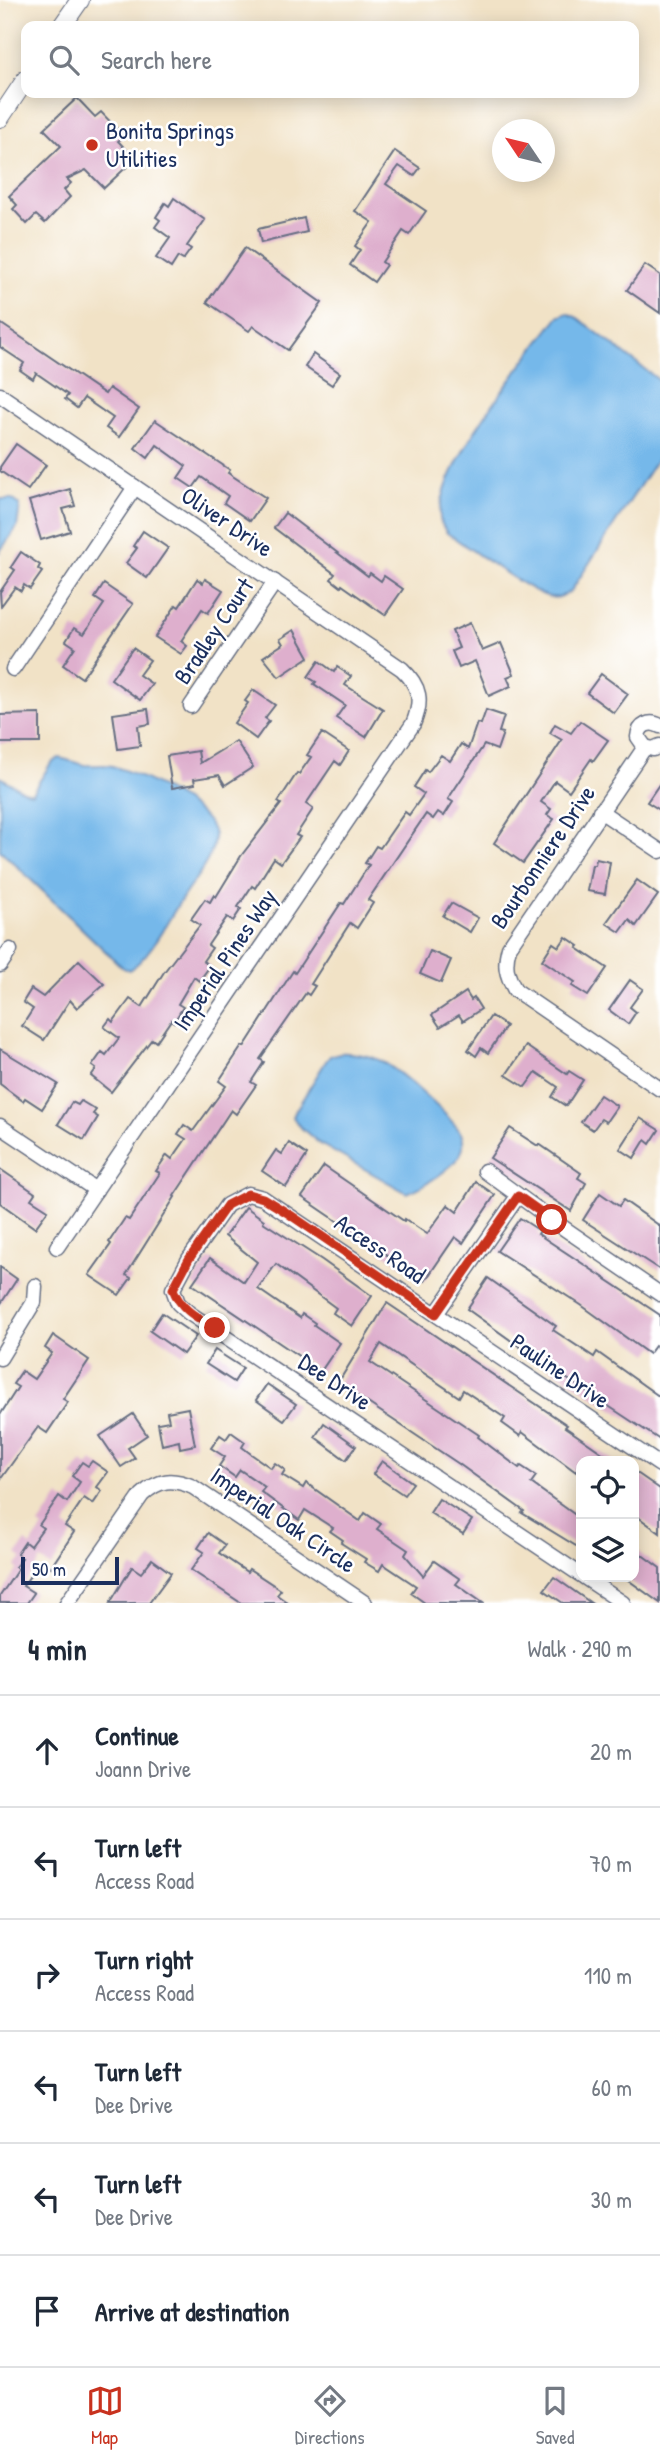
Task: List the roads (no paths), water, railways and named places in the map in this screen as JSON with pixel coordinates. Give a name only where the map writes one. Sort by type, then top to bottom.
[{"type":"street","points":[[65,21],[80,0]]},
{"type":"street","points":[[0,118],[21,86]]},
{"type":"street","name":"Oliver Drive","points":[[0,395],[402,668],[414,680],[421,695]]},
{"type":"street","points":[[13,669],[135,486]]},
{"type":"street","name":"Bradley Court","points":[[191,706],[275,582]]},
{"type":"street","name":"Imperial Pines Way","points":[[57,1247],[413,724],[421,695]]},
{"type":"street","name":"Bourbonniere Drive","points":[[660,726],[650,723],[640,729],[639,741],[645,747],[509,947],[504,962],[507,977],[515,990],[660,1089]]},
{"type":"street","points":[[645,747],[653,749],[660,746]]},
{"type":"street","points":[[600,811],[660,851]]},
{"type":"street","points":[[0,965],[10,950]]},
{"type":"street","points":[[0,1126],[96,1191]]},
{"type":"street","points":[[485,1171],[660,1294]]},
{"type":"street","name":"Access Road","points":[[248,1194],[263,1198],[289,1214],[436,1314],[518,1196]]},
{"type":"street","name":"Dee Drive","points":[[248,1194],[227,1205],[189,1259],[173,1289],[178,1303],[189,1313],[576,1572]]},
{"type":"street","points":[[1,1353],[34,1302],[35,1286]]},
{"type":"street","name":"Pauline Drive","points":[[436,1314],[660,1465]]},
{"type":"street","name":"Imperial Oak Circle","points":[[67,1603],[142,1495],[165,1480],[179,1481],[193,1487],[365,1603]]},
{"type":"street","name":"Dee Drive","points":[[591,1582],[623,1603]]},
{"type":"water","points":[[567,313],[578,318],[660,381],[660,455],[571,591],[553,597],[529,588],[499,569],[447,533],[440,519],[443,497],[468,444],[526,359],[558,317]]},
{"type":"water","points":[[0,499],[12,499],[20,505],[17,527],[0,551]]},
{"type":"water","points":[[59,758],[85,765],[112,766],[155,784],[201,814],[210,825],[214,836],[211,852],[203,868],[152,947],[129,970],[123,968],[0,850],[0,777],[32,793],[51,763]]},
{"type":"water","points":[[339,1053],[377,1059],[421,1091],[461,1133],[463,1146],[456,1160],[431,1180],[407,1193],[320,1144],[299,1126],[293,1117],[296,1110],[326,1061],[330,1056]]},
{"type":"place","name":"Bonita Springs Utilities","points":[[92,145]]}]
